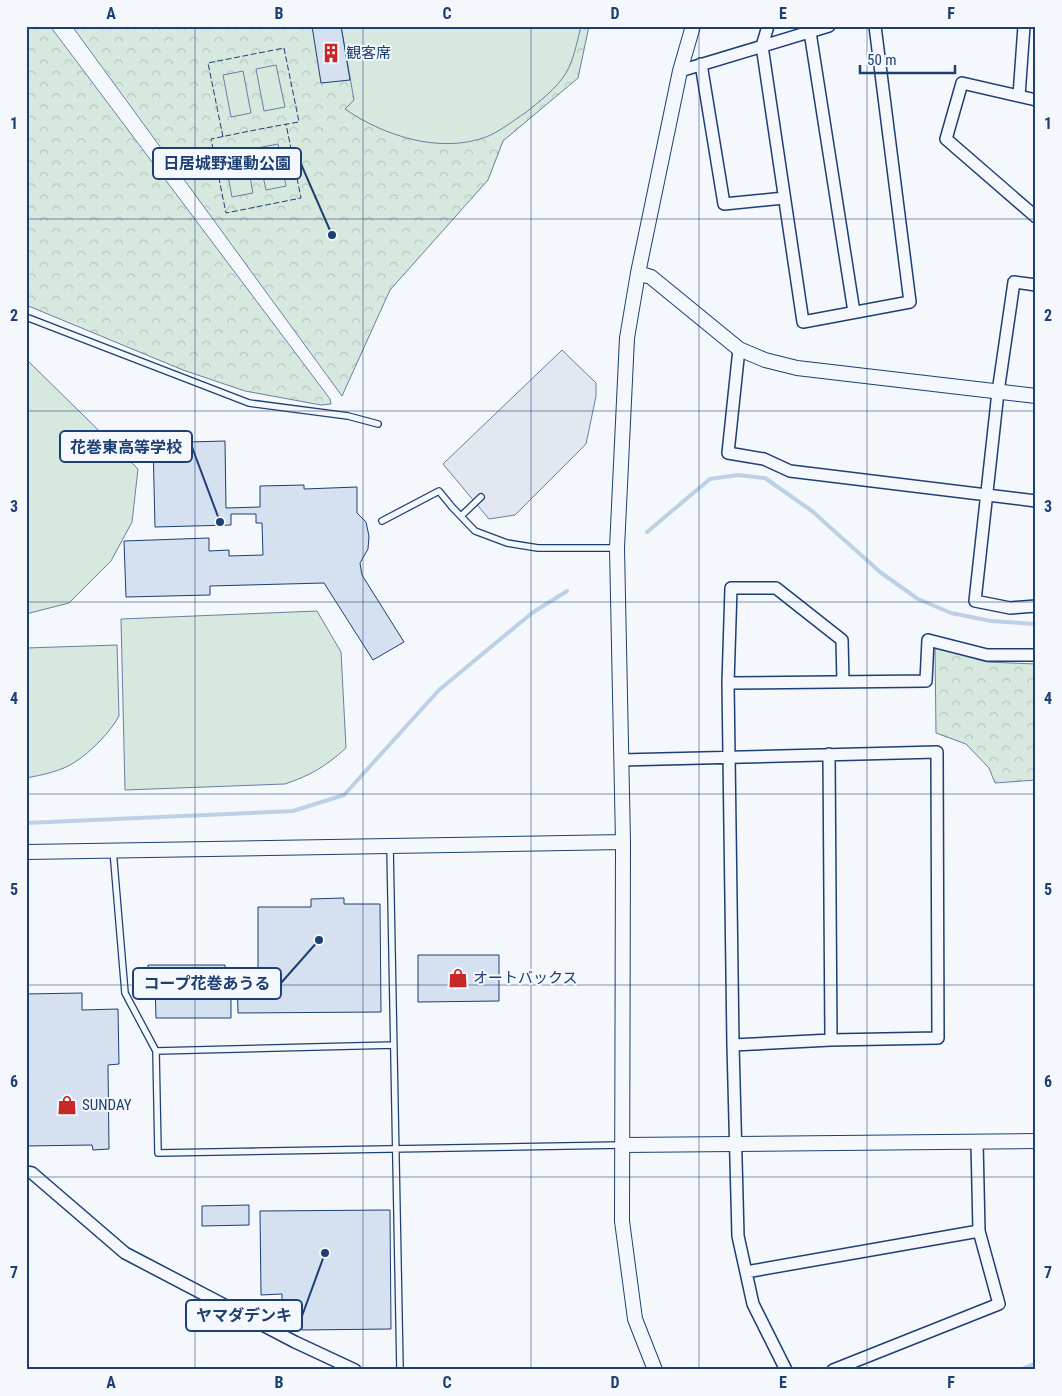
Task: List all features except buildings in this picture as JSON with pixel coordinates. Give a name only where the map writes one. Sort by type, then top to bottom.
[{"type":"street","points":[[655,1370],[635,1319],[622,1221],[622,842],[617,548],[627,338],[638,273],[680,71],[693,26]]},
{"type":"street","points":[[768,26],[762,46],[803,322],[910,302],[875,26]]},
{"type":"street","points":[[680,71],[829,26]]},
{"type":"street","points":[[1019,96],[1024,26]]},
{"type":"street","points":[[810,32],[854,312]]},
{"type":"street","points":[[702,64],[724,204],[784,198]]},
{"type":"street","points":[[1036,100],[962,83],[946,139],[1036,216]]},
{"type":"street","points":[[638,273],[651,277],[739,349],[765,360],[797,368],[1036,396]]},
{"type":"street","points":[[1036,285],[1014,282],[998,392],[975,601],[1010,608],[1036,606]]},
{"type":"street","points":[[739,349],[728,453],[764,459],[790,471],[1036,501]]},
{"type":"street","points":[[786,1370],[753,1304],[738,1236],[733,1045],[728,683],[730,588],[776,588],[842,640],[843,682]]},
{"type":"street","points":[[728,683],[926,681],[928,640],[987,655],[1036,655]]},
{"type":"street","points":[[621,760],[937,752],[938,1038],[831,1040],[733,1045]]},
{"type":"street","points":[[829,754],[831,1040]]},
{"type":"street","points":[[26,852],[622,842]]},
{"type":"street","points":[[623,1145],[1036,1141]]},
{"type":"street","points":[[833,1370],[999,1304],[979,1231],[977,1142]]},
{"type":"street","points":[[26,1172],[32,1173],[125,1253],[295,1342],[355,1370]]},
{"type":"street","points":[[746,1272],[979,1231]]},
{"type":"lane","points":[[26,317],[249,403],[348,416],[378,424]]},
{"type":"lane","points":[[382,521],[438,490],[476,530],[507,543],[538,548],[617,548]]},
{"type":"lane","points":[[461,516],[481,497]]},
{"type":"lane","points":[[390,846],[400,1370]]},
{"type":"lane","points":[[113,850],[125,993],[156,1051],[158,1153],[623,1145]]},
{"type":"lane","points":[[156,1051],[394,1045]]},
{"type":"green space","points":[[26,26],[50,26],[330,399],[331,404],[321,405],[245,391],[183,370],[26,305]]},
{"type":"green space","points":[[72,26],[589,26],[578,78],[503,141],[488,180],[390,290],[342,396]]},
{"type":"green space","points":[[341,26],[581,26],[569,68],[562,79],[547,95],[525,113],[491,135],[468,142],[450,144],[413,140],[395,134],[360,119],[345,109],[354,100]]},
{"type":"green space","points":[[276,65],[285,107],[264,111],[256,69]]},
{"type":"green space","points":[[243,71],[251,113],[231,117],[223,75]]},
{"type":"green space","points":[[278,144],[286,186],[266,190],[257,148]]},
{"type":"green space","points":[[245,151],[253,193],[232,197],[224,155]]},
{"type":"green space","points":[[26,359],[138,469],[132,522],[111,561],[69,603],[26,614]]},
{"type":"green space","points":[[317,611],[341,652],[346,748],[317,770],[285,784],[125,790],[121,619]]},
{"type":"green space","points":[[117,645],[119,716],[115,722],[94,747],[75,762],[58,770],[26,778],[26,648]]},
{"type":"green space","points":[[935,647],[987,662],[1036,664],[1036,780],[995,783],[989,768],[966,744],[936,733]]},
{"type":"shaded area","points":[[562,350],[596,383],[596,396],[586,444],[515,515],[489,519],[443,464]]},
{"type":"waterway","points":[[647,532],[710,479],[738,475],[765,478],[812,511],[880,572],[918,599],[951,613],[991,621],[1036,624]]},
{"type":"waterway","points":[[26,823],[293,811],[344,795],[439,690],[532,613],[567,591]]},
{"type":"waterway","points":[[1020,1370],[1036,1363]]},
{"type":"fence","points":[[223,137],[208,63],[284,48],[299,122],[288,124],[277,126],[244,132],[233,135],[222,137],[211,139],[226,213],[301,198],[286,124]]},
{"type":"place","name":"観客席","points":[[331,53]]},
{"type":"place","name":"日居城野運動公園","points":[[332,235]]},
{"type":"place","name":"花巻東高等学校","points":[[220,522]]},
{"type":"place","name":"コープ花巻あうる","points":[[319,940]]},
{"type":"place","name":"オートバックス","points":[[458,978]]},
{"type":"place","name":"SUNDAY","points":[[67,1105]]},
{"type":"place","name":"ヤマダデンキ","points":[[325,1253]]}]
